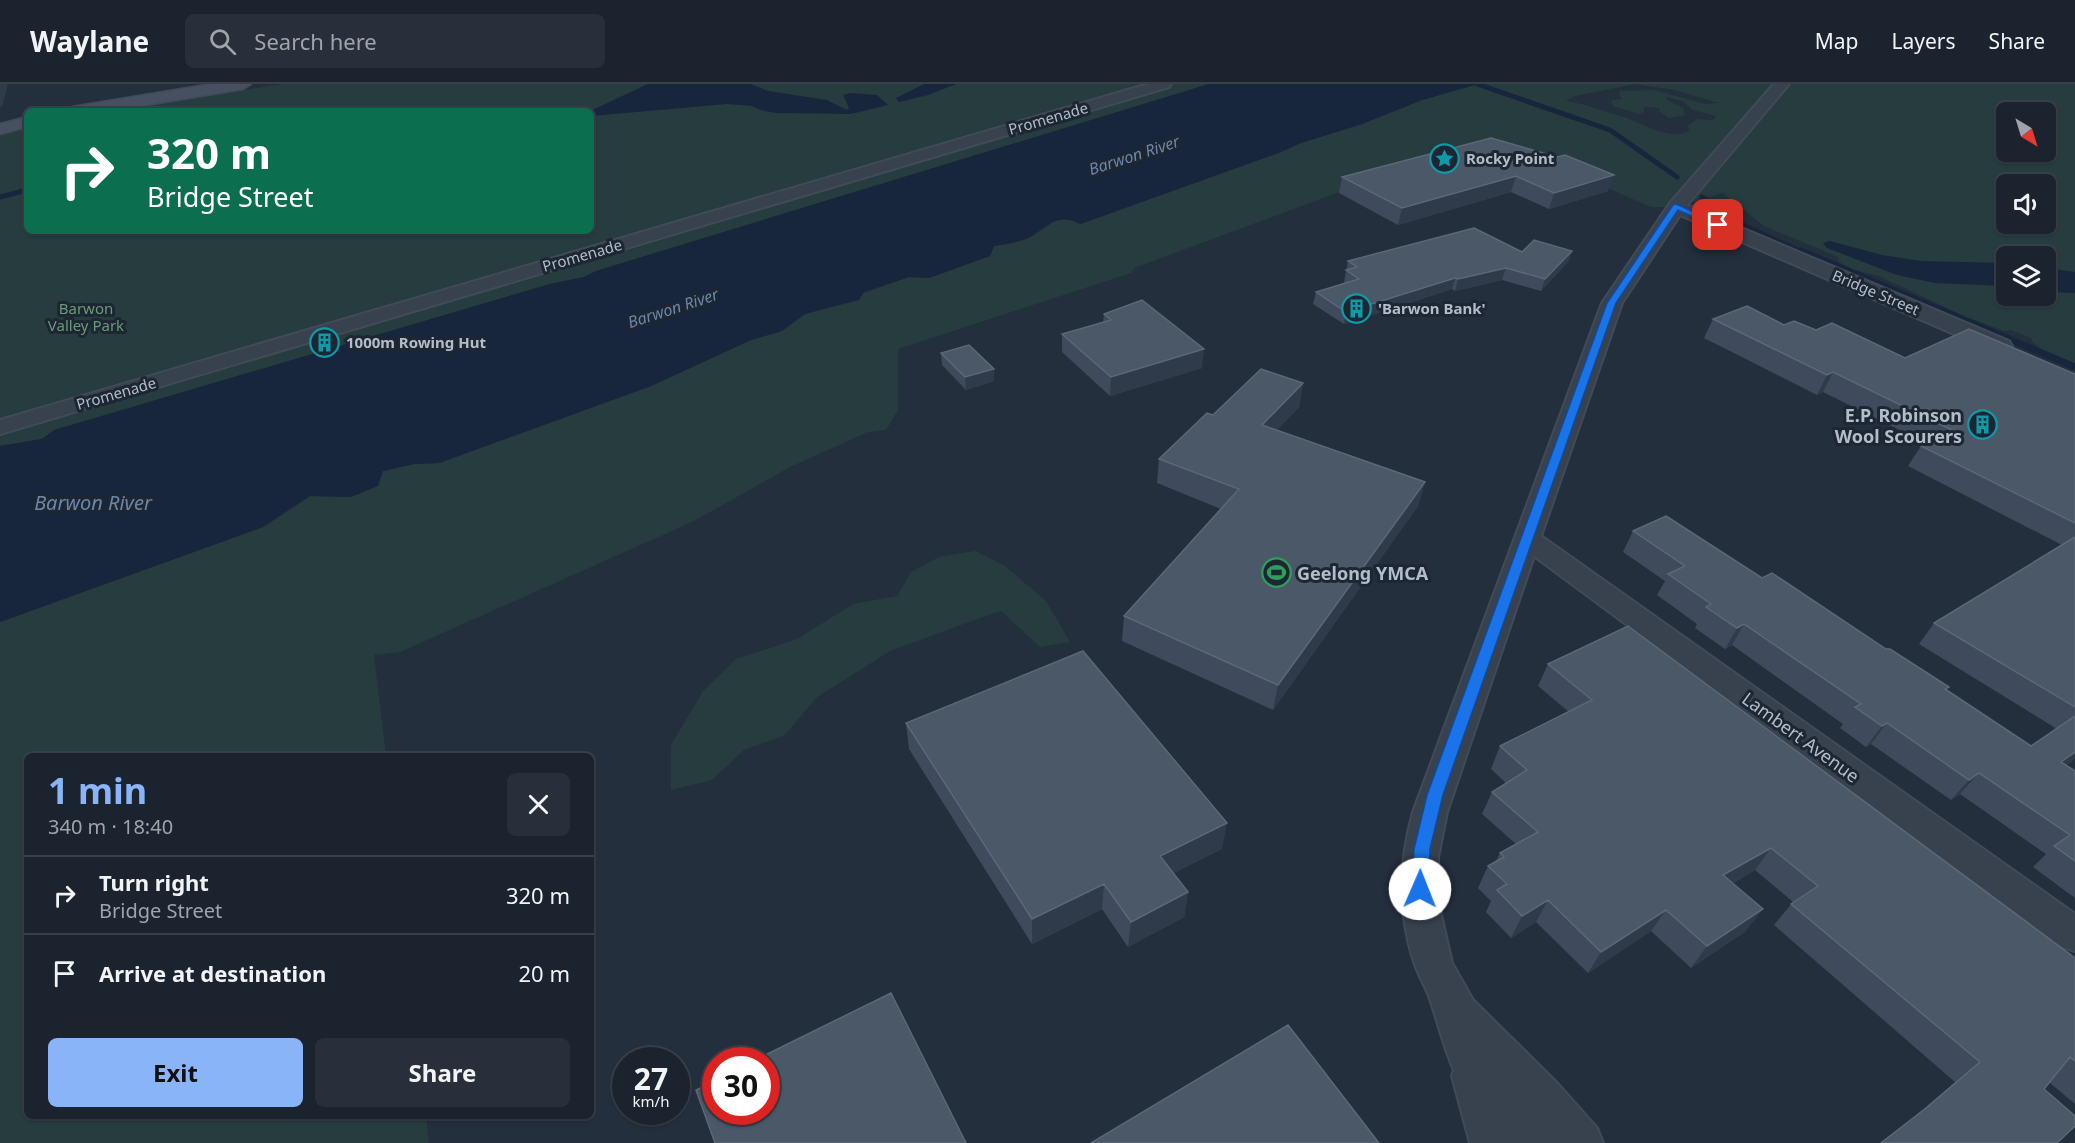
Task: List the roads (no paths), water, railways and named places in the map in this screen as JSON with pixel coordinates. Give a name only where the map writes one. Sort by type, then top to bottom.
[{"type":"street","points":[[96,108],[243,84]]},
{"type":"street","name":"Promenade","points":[[0,427],[1164,84]]},
{"type":"street","points":[[1491,1143],[1450,1000],[1436,968],[1425,929],[1420,889],[1422,849],[1430,810],[1612,303],[1676,207],[1782,84]]},
{"type":"street","points":[[0,129],[24,123]]},
{"type":"street","name":"Bridge Street","points":[[1676,207],[2021,355]]},
{"type":"street","name":"Lambert Avenue","points":[[1528,539],[2075,935]]},
{"type":"street","points":[[1450,1000],[1465,1020],[1525,1078],[1582,1143]]},
{"type":"street","points":[[1465,1053],[1481,1080],[1536,1143]]},
{"type":"water","points":[[648,84],[751,84],[768,91],[827,100],[847,110],[849,108],[843,95],[850,93],[877,95],[888,105],[851,114],[776,113],[752,106],[727,104],[594,116],[594,109]]},
{"type":"water","points":[[924,84],[956,84],[928,95],[899,102],[896,98]]},
{"type":"water","name":"Barwon River","points":[[1209,84],[1478,84],[1422,100],[1362,124],[1301,143],[1080,224],[1063,219],[1056,221],[1023,240],[994,246],[990,256],[929,278],[909,277],[864,292],[859,300],[805,314],[782,331],[751,340],[651,386],[439,463],[414,464],[383,471],[378,486],[351,497],[310,496],[263,527],[0,622],[0,446],[42,439],[54,430],[550,284],[584,277],[596,271]]},
{"type":"water","points":[[1830,241],[1882,255],[1921,261],[1996,263],[1996,286],[1935,283],[1897,275],[1827,248],[1823,243]]},
{"type":"water","points":[[2056,269],[2075,272],[2075,293],[2056,292]]},
{"type":"waterway","points":[[1477,84],[1610,130],[1677,177]]},
{"type":"waterway","points":[[0,197],[24,191]]},
{"type":"waterway","points":[[1702,197],[1739,223],[1804,253]]},
{"type":"waterway","points":[[1801,251],[2075,367]]},
{"type":"place","name":"Rocky Point","points":[[1445,158]]},
{"type":"place","name":"'Barwon Bank'","points":[[1357,308]]},
{"type":"place","name":"1000m Rowing Hut","points":[[325,342]]},
{"type":"place","name":"E.P. Robinson Wool Scourers","points":[[1983,425]]},
{"type":"place","name":"Geelong YMCA","points":[[1276,573]]},
{"type":"park label","name":"Barwon Valley Park","points":[[86,316]]}]
